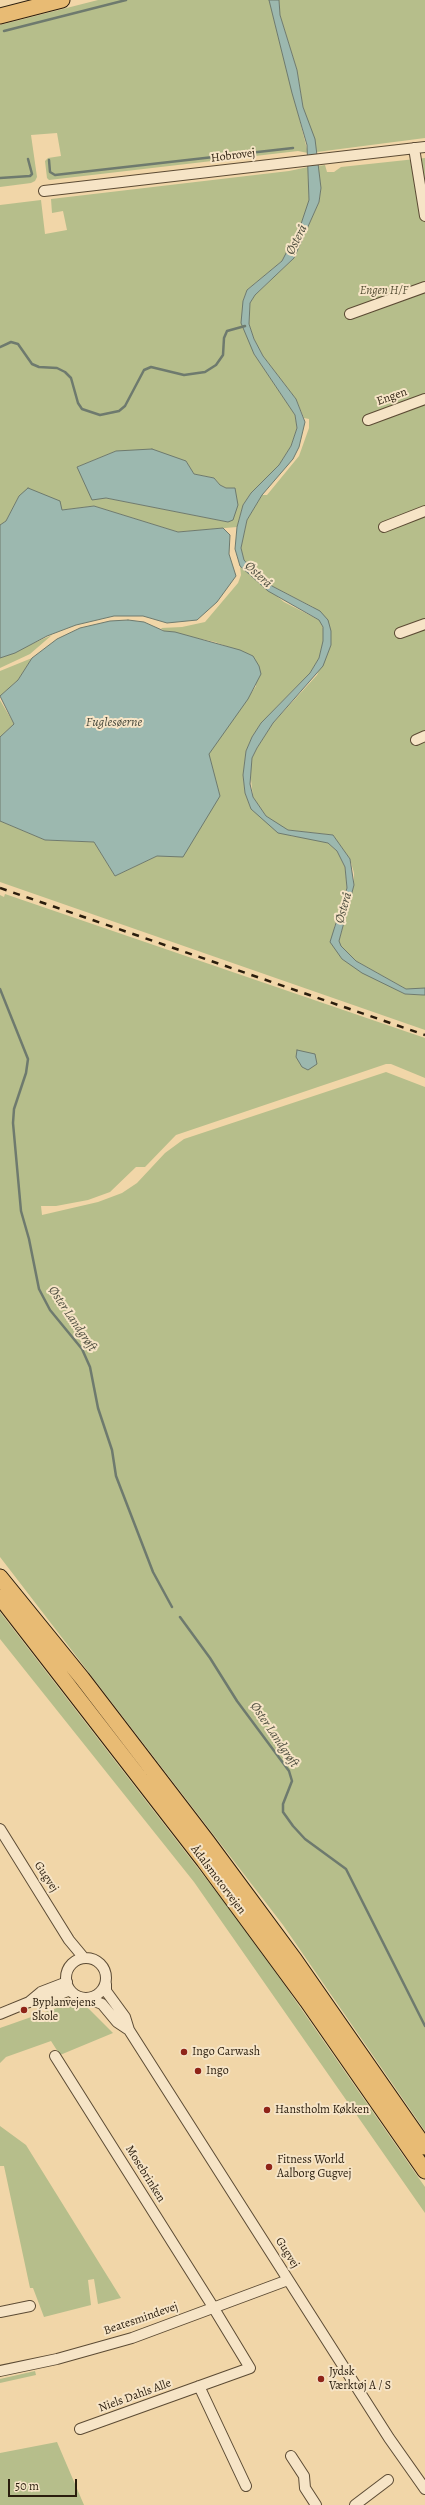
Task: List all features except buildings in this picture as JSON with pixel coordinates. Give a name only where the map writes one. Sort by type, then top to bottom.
[{"type":"highway","points":[[0,16],[62,0]]},
{"type":"highway","name":"Ådalsmotorvejen","points":[[0,1577],[82,1678],[295,1960],[425,2147]]},
{"type":"highway","name":"Ådalsmotorvejen","points":[[0,1597],[204,1861],[307,2001],[425,2171]]},
{"type":"street","name":"Hobrovej","points":[[44,191],[425,147]]},
{"type":"street","points":[[414,148],[425,216]]},
{"type":"street","points":[[350,314],[425,287]]},
{"type":"street","name":"Engen","points":[[368,420],[425,399]]},
{"type":"street","points":[[384,527],[425,511]]},
{"type":"street","points":[[400,633],[425,624]]},
{"type":"street","name":"Gugvej","points":[[0,1829],[69,1940],[84,1958]]},
{"type":"street","name":"Gugvej","points":[[69,1940],[72,1964]]},
{"type":"street","points":[[84,1958],[100,1963],[106,1973],[106,1984],[100,1993],[89,1998],[78,1997],[68,1986],[67,1974],[72,1964],[84,1958]]},
{"type":"street","name":"Gugvej","points":[[106,1984],[106,1991],[125,2017],[129,2030],[389,2438],[425,2489]]},
{"type":"street","points":[[0,2014],[29,2002],[43,2001],[68,1986]]},
{"type":"street","name":"Gugvej","points":[[89,1998],[102,2004],[117,2022],[129,2030]]},
{"type":"street","name":"Mosebrinken","points":[[55,2056],[213,2306]]},
{"type":"street","name":"Beatesmindevej","points":[[0,2371],[57,2359],[132,2338],[213,2306],[288,2280]]},
{"type":"street","points":[[0,2312],[30,2306]]},
{"type":"street","name":"Niels Dahls Alle","points":[[80,2430],[250,2368],[213,2306]]},
{"type":"street","points":[[199,2386],[246,2486]]},
{"type":"street","points":[[291,2456],[304,2476],[305,2488],[316,2505]]},
{"type":"street","points":[[355,2505],[388,2480]]},
{"type":"green space","points":[[98,0],[269,0],[308,153],[298,151],[49,180],[47,178],[45,161],[48,158],[61,156],[57,133],[31,135],[37,177],[35,181],[31,183],[0,187],[0,25]]},
{"type":"green space","points":[[279,0],[425,0],[425,138],[317,152],[303,107],[297,70],[280,15]]},
{"type":"green space","name":"Engen H/F","points":[[425,158],[425,988],[419,990],[406,989],[356,961],[340,946],[339,941],[354,885],[354,873],[350,859],[333,835],[288,830],[266,816],[253,797],[250,771],[252,758],[257,748],[273,723],[317,675],[331,645],[313,607],[272,586],[244,560],[241,548],[247,520],[262,495],[267,495],[299,456],[309,428],[309,419],[304,418],[296,399],[263,356],[254,339],[249,324],[250,303],[255,295],[294,258],[319,202],[321,188],[318,166],[325,165],[327,172],[334,172],[341,167]]},
{"type":"green space","points":[[308,167],[309,200],[307,210],[282,261],[247,290],[243,301],[254,354],[295,415],[297,428],[291,446],[279,465],[251,493],[243,505],[237,527],[178,532],[94,506],[62,510],[19,496],[6,521],[0,525],[0,205],[41,200],[45,234],[67,230],[63,211],[52,213],[51,199],[289,171]],"holes":[[[116,451],[186,461],[194,474],[214,478],[220,485],[226,488],[228,522],[106,498],[77,467]]]},
{"type":"green space","points":[[240,566],[284,602],[319,620],[323,627],[323,642],[319,658],[310,673],[261,723],[252,737],[246,751],[243,775],[245,793],[251,809],[291,836],[311,838],[328,843],[337,851],[345,867],[347,888],[334,928],[342,959],[405,994],[425,995],[425,1030],[0,882],[0,821],[45,840],[94,842],[115,876],[157,856],[220,796],[208,754],[256,686],[253,656],[215,642],[164,631],[161,628],[182,627],[205,622],[238,583],[241,575]]},
{"type":"green space","points":[[52,635],[30,654],[0,668],[0,658]]},
{"type":"green space","points":[[32,658],[18,680],[0,696],[0,671]]},
{"type":"green space","points":[[0,700],[14,724],[0,737]]},
{"type":"green space","points":[[5,894],[425,1038],[425,1078],[391,1064],[386,1064],[176,1135],[145,1167],[136,1167],[110,1192],[88,1200],[56,1206],[41,1206],[42,1215],[98,1202],[122,1193],[137,1183],[165,1153],[184,1139],[386,1072],[425,1087],[425,2131],[283,1925],[0,1557],[0,895],[4,897]]},
{"type":"green space","points":[[0,1612],[221,1898],[286,1987],[425,2187],[425,2213],[194,1882],[0,1639]]},
{"type":"green space","points":[[71,2003],[78,2007],[88,2008],[113,2033],[60,2055],[51,2041],[6,2057],[0,2063],[0,2028]]},
{"type":"green space","points":[[0,2126],[26,2145],[121,2298],[98,2304],[94,2279],[88,2280],[91,2305],[44,2317],[33,2288],[30,2288],[4,2166],[0,2166]]},
{"type":"green space","points":[[35,2371],[36,2375],[0,2383],[0,2379]]},
{"type":"green space","points":[[57,2442],[84,2505],[0,2505],[0,2453]]},
{"type":"water","name":"Østerå","points":[[269,0],[279,0],[280,15],[297,70],[303,107],[315,139],[321,188],[319,202],[294,258],[255,295],[250,303],[249,324],[254,339],[263,356],[296,399],[305,422],[299,447],[293,459],[262,495],[247,520],[241,548],[244,560],[272,586],[320,611],[328,620],[331,631],[331,645],[323,666],[273,723],[257,748],[252,758],[250,784],[253,797],[266,816],[288,830],[333,835],[350,859],[354,885],[339,941],[341,946],[356,961],[406,989],[425,988],[425,995],[405,994],[362,973],[342,959],[330,942],[347,888],[345,867],[337,851],[328,843],[278,833],[251,809],[245,793],[243,775],[246,751],[252,737],[261,723],[310,673],[319,658],[323,641],[323,627],[319,620],[268,591],[240,566],[235,549],[237,527],[243,505],[251,493],[279,465],[291,446],[297,428],[295,415],[254,354],[241,323],[243,301],[247,290],[282,261],[301,224],[309,200],[307,145],[292,93]]},
{"type":"water","points":[[152,449],[186,461],[194,474],[214,478],[220,485],[226,488],[235,488],[238,505],[233,520],[228,522],[106,498],[92,500],[77,467],[116,451]]},
{"type":"water","points":[[28,488],[60,501],[62,510],[94,506],[178,532],[223,528],[230,535],[229,554],[236,576],[217,602],[197,620],[167,623],[143,616],[114,616],[76,625],[47,636],[15,653],[0,658],[0,525],[6,521],[19,496]]},
{"type":"water","name":"Fuglesøerne","points":[[128,620],[144,622],[164,631],[175,632],[240,650],[253,656],[259,666],[261,674],[248,699],[209,754],[220,796],[183,857],[157,856],[115,876],[94,842],[45,840],[0,821],[0,737],[14,724],[0,696],[18,680],[32,658],[57,639],[80,628],[110,621]]},
{"type":"water","points":[[297,1050],[315,1054],[317,1064],[308,1070],[302,1067],[296,1057]]},
{"type":"waterway","points":[[4,31],[126,0]]},
{"type":"waterway","points":[[49,160],[50,172],[55,175],[293,148]]},
{"type":"waterway","points":[[0,178],[30,176],[32,174],[28,159]]},
{"type":"waterway","points":[[0,347],[11,342],[18,344],[32,364],[39,367],[57,368],[65,372],[71,378],[78,403],[82,409],[100,415],[119,411],[125,406],[144,370],[151,367],[184,375],[205,372],[216,365],[223,355],[224,338],[227,331],[245,326]]},
{"type":"waterway","name":"Øster Landgrøft","points":[[0,989],[28,1059],[26,1073],[14,1109],[13,1123],[21,1211],[29,1239],[39,1289],[50,1310],[82,1349],[90,1367],[98,1408],[112,1450],[116,1476],[153,1572],[172,1607]]},
{"type":"waterway","name":"Øster Landgrøft","points":[[180,1617],[210,1658],[237,1701],[289,1771],[292,1781],[283,1804],[283,1812],[305,1839],[346,1869],[425,2026]]},
{"type":"railway","points":[[0,888],[425,1035]]},
{"type":"place","name":"Byplanvejens Skole","points":[[24,2010]]},
{"type":"place","name":"Ingo Carwash","points":[[184,2052]]},
{"type":"place","name":"Ingo","points":[[198,2071]]},
{"type":"place","name":"Hanstholm Køkken","points":[[267,2110]]},
{"type":"place","name":"Fitness World Aalborg Gugvej","points":[[269,2167]]},
{"type":"place","name":"Jydsk Værktøj A / S","points":[[321,2379]]}]
